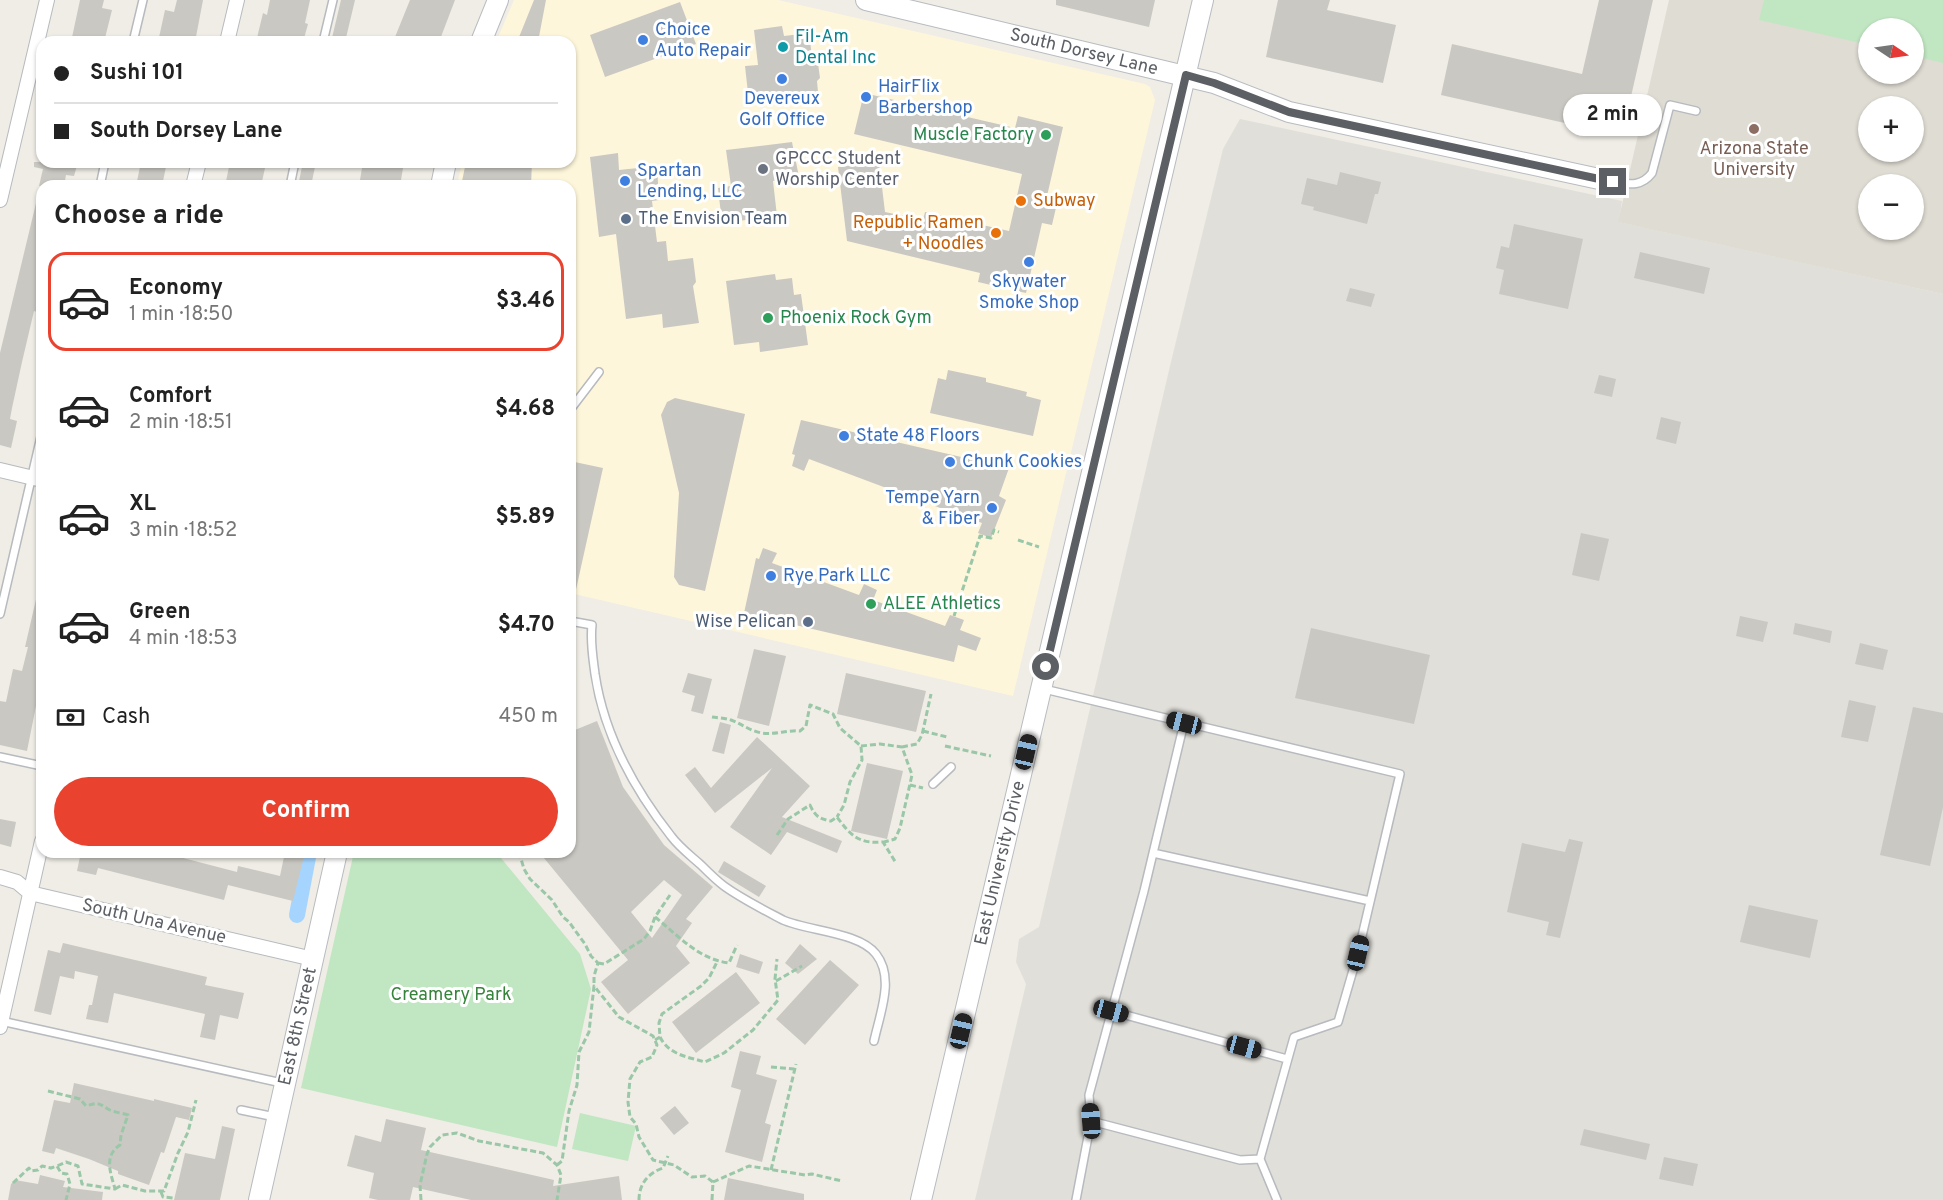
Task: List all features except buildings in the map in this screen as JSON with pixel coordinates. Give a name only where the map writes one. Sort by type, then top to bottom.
[{"type":"main road","points":[[483,36],[498,0]]},
{"type":"main road","name":"South Dorsey Lane","points":[[866,0],[1186,75],[1214,83],[1289,112],[1613,182]]},
{"type":"main road","name":"East University Drive","points":[[921,1200],[1203,0]]},
{"type":"main road","name":"East 8th Street","points":[[259,1200],[336,858]]},
{"type":"street","points":[[39,36],[47,0]]},
{"type":"street","points":[[228,36],[237,0]]},
{"type":"street","points":[[0,200],[36,47]]},
{"type":"street","points":[[0,470],[36,479]]},
{"type":"street","points":[[1,1024],[3,1001],[38,858]]},
{"type":"street","name":"South Una Avenue","points":[[0,878],[17,882],[30,893],[312,958]]},
{"type":"lane","points":[[134,36],[143,0]]},
{"type":"lane","points":[[324,36],[333,0]]},
{"type":"lane","points":[[1613,182],[1629,185],[1640,184],[1652,173],[1670,105],[1696,111]]},
{"type":"lane","points":[[576,402],[599,372]]},
{"type":"lane","points":[[0,614],[36,483]]},
{"type":"lane","points":[[576,622],[592,625],[590,638],[599,703],[614,744],[634,783],[672,838],[724,886],[785,921],[846,937],[874,951],[881,960],[886,973],[886,986],[874,1041]]},
{"type":"lane","points":[[1041,688],[1400,774],[1371,901],[1338,1022],[1294,1037],[1287,1059],[1260,1159],[1277,1200]]},
{"type":"lane","points":[[1076,1200],[1091,1121],[1089,1095],[1153,853],[1184,723]]},
{"type":"lane","points":[[0,757],[36,765]]},
{"type":"lane","points":[[932,787],[951,767]]},
{"type":"lane","points":[[1153,853],[1371,901]]},
{"type":"lane","points":[[1111,1011],[1287,1059]]},
{"type":"lane","points":[[1,1024],[285,1084]]},
{"type":"lane","points":[[241,1110],[277,1118]]},
{"type":"lane","points":[[1091,1121],[1240,1160],[1260,1159]]},
{"type":"path","points":[[954,616],[980,536],[991,538],[994,530],[999,532]]},
{"type":"path","points":[[1018,540],[1039,547]]},
{"type":"path","points":[[861,746],[880,744],[902,747],[917,744],[923,731],[931,694]]},
{"type":"path","points":[[712,717],[731,720],[762,733],[800,731],[806,726],[810,705],[834,714],[840,728],[861,746],[862,760],[850,782],[844,805],[837,817],[831,821],[822,820],[814,814],[810,805],[788,819],[777,835]]},
{"type":"path","points":[[923,731],[947,737]]},
{"type":"path","points":[[945,746],[991,756]]},
{"type":"path","points":[[837,817],[853,837],[871,843],[895,839],[900,828],[912,776],[902,747]]},
{"type":"path","points":[[910,785],[932,787]]},
{"type":"path","points":[[883,842],[896,863]]},
{"type":"path","points":[[521,858],[530,879],[552,900],[562,917],[569,922],[598,963],[604,964],[644,939],[670,895]]},
{"type":"path","points":[[655,917],[696,952],[717,962],[729,963],[737,945]]},
{"type":"path","points":[[717,962],[709,978],[662,1014],[659,1023],[660,1037],[664,1045],[674,1052],[705,1062],[724,1053],[753,1030],[778,1000],[777,959]]},
{"type":"path","points":[[557,1165],[562,1161],[568,1111],[577,1084],[579,1052],[589,1032],[594,976],[598,963]]},
{"type":"path","points":[[776,981],[802,966]]},
{"type":"path","points":[[594,986],[619,1017],[653,1036],[657,1045],[652,1057],[640,1062],[630,1079],[628,1102],[630,1117],[636,1124],[639,1137],[652,1160],[674,1166],[692,1177],[705,1176],[713,1182]]},
{"type":"path","points":[[655,1040],[660,1037]]},
{"type":"path","points":[[771,1170],[796,1064]]},
{"type":"path","points":[[771,1067],[794,1069]]},
{"type":"path","points":[[48,1091],[80,1099],[86,1106],[96,1103],[128,1114],[120,1145],[114,1149],[108,1164],[115,1189]]},
{"type":"path","points":[[13,1183],[29,1168],[32,1171],[42,1166],[51,1168],[66,1162],[78,1166],[82,1184],[115,1189],[122,1185],[145,1191],[164,1191],[188,1132],[196,1100]]},
{"type":"path","points":[[421,1200],[420,1185],[430,1147],[442,1135],[457,1133],[478,1141],[543,1153],[557,1165],[561,1175],[557,1200]]},
{"type":"path","points":[[639,1200],[638,1196],[646,1177],[652,1171],[663,1168],[668,1156]]},
{"type":"path","points":[[57,1166],[61,1173],[67,1174],[70,1184],[66,1200]]},
{"type":"path","points":[[713,1182],[749,1166],[805,1175],[812,1174],[842,1181]]},
{"type":"path","points":[[712,1200],[713,1182]]},
{"type":"path","points":[[161,1192],[163,1197],[173,1198]]},
{"type":"shaded area","points":[[514,0],[778,0],[1150,87],[1155,100],[1013,696],[576,594],[576,180],[458,180],[461,168],[576,168],[576,36],[499,36]]},
{"type":"shaded area","name":"Arizona State University","points":[[1669,0],[1943,0],[1943,294],[1618,222]]},
{"type":"shaded area","points":[[1240,119],[1622,201],[1619,222],[1943,294],[1943,1200],[975,1200],[1026,984],[1016,962],[1019,939],[1039,927],[1223,149]]},
{"type":"green space","points":[[1764,0],[1943,0],[1943,63],[1924,58],[1924,18],[1858,18],[1858,42],[1759,20]]},
{"type":"green space","name":"Creamery Park","points":[[353,858],[501,858],[580,954],[591,989],[557,1147],[301,1088]]},
{"type":"green space","points":[[580,1113],[636,1126],[628,1161],[572,1149]]},
{"type":"waterway","points":[[297,915],[308,858]]},
{"type":"place","name":"Choice Auto Repair","points":[[643,40]]},
{"type":"place","name":"Fil-Am Dental Inc","points":[[783,47]]},
{"type":"place","name":"Devereux Golf Office","points":[[782,79]]},
{"type":"place","name":"HairFlix Barbershop","points":[[866,97]]},
{"type":"place","name":"Arizona State University","points":[[1754,129]]},
{"type":"place","name":"Muscle Factory","points":[[1046,135]]},
{"type":"place","name":"GPCCC Student Worship Center","points":[[763,169]]},
{"type":"place","name":"Spartan Lending, LLC","points":[[625,181]]},
{"type":"place","name":"Subway","points":[[1021,201]]},
{"type":"place","name":"The Envision Team","points":[[626,219]]},
{"type":"place","name":"Republic Ramen + Noodles","points":[[996,233]]},
{"type":"place","name":"Skywater Smoke Shop","points":[[1029,262]]},
{"type":"place","name":"Phoenix Rock Gym","points":[[768,318]]},
{"type":"place","name":"State 48 Floors","points":[[844,436]]},
{"type":"place","name":"Chunk Cookies","points":[[950,462]]},
{"type":"place","name":"Tempe Yarn & Fiber","points":[[992,508]]},
{"type":"place","name":"Rye Park LLC","points":[[771,576]]},
{"type":"place","name":"ALEE Athletics","points":[[871,604]]},
{"type":"place","name":"Wise Pelican","points":[[808,622]]},
{"type":"route","points":[[1046,667],[1186,75],[1214,83],[1289,112],[1613,182]]}]
